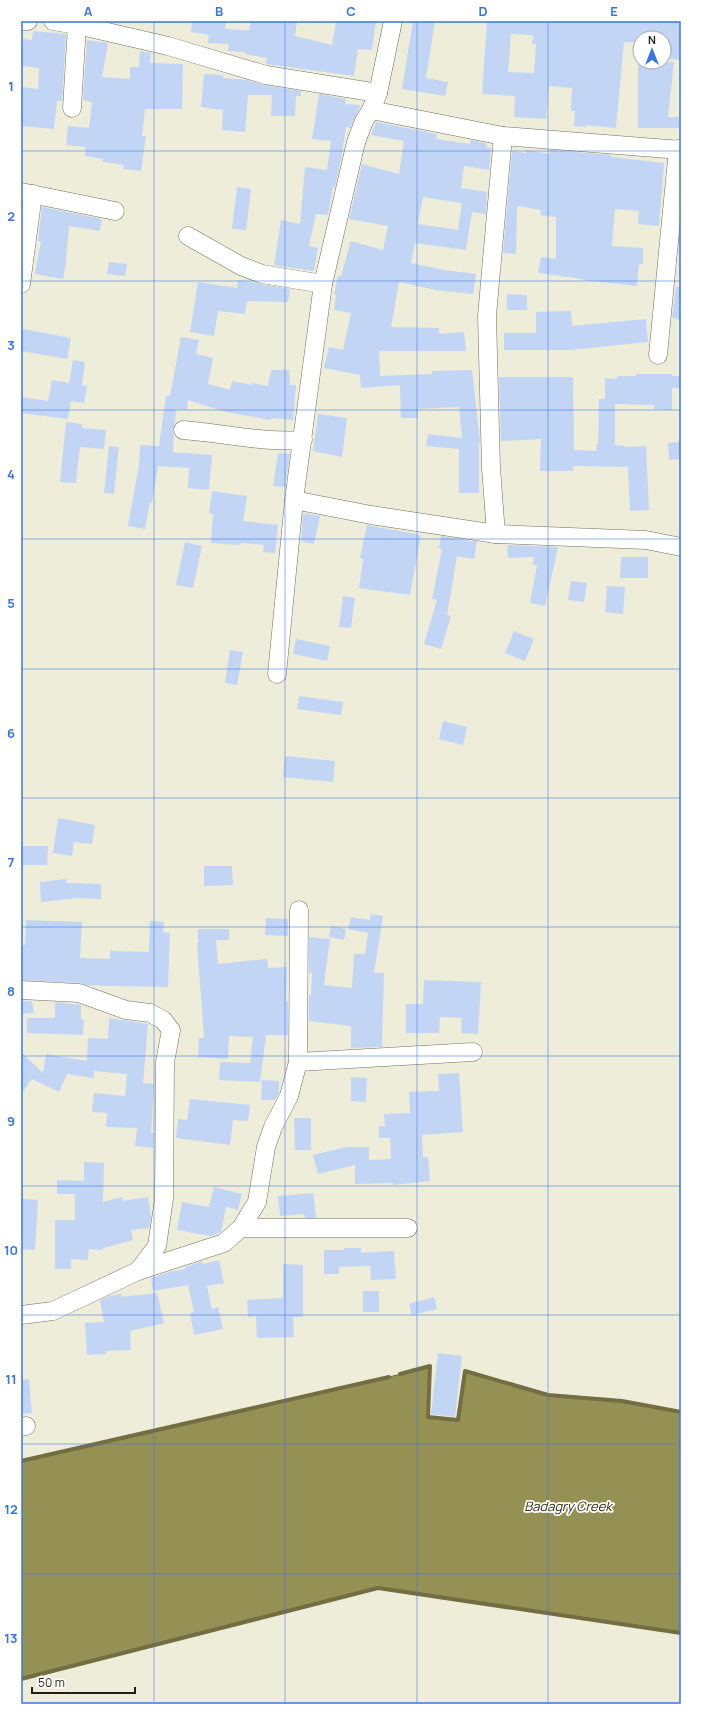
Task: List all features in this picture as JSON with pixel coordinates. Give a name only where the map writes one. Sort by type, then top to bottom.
[{"type":"street","points":[[21,21],[28,21]]},
{"type":"street","points":[[53,21],[168,46],[266,75],[378,93]]},
{"type":"street","points":[[277,674],[294,500],[323,284],[356,142],[364,121],[372,110],[378,93],[393,21]]},
{"type":"street","points":[[72,108],[77,25]]},
{"type":"street","points":[[372,110],[503,136],[679,150],[658,356]]},
{"type":"street","points":[[496,534],[491,468],[487,316],[492,240],[503,136]]},
{"type":"street","points":[[21,284],[27,193],[115,211]]},
{"type":"street","points":[[188,236],[241,266],[262,274],[323,284]]},
{"type":"street","points":[[183,430],[208,432],[251,439],[290,441],[303,440]]},
{"type":"street","points":[[294,500],[371,515],[496,534],[646,540],[681,547]]},
{"type":"street","points":[[21,1315],[53,1311],[138,1271],[224,1243],[241,1228],[257,1202],[266,1147],[273,1127],[289,1096],[298,1062],[299,910]]},
{"type":"street","points":[[21,990],[79,993],[126,1010],[150,1013],[163,1020],[171,1030],[165,1062],[163,1207],[157,1246],[138,1271]]},
{"type":"street","points":[[298,1062],[473,1052]]},
{"type":"street","points":[[241,1228],[408,1228]]},
{"type":"water","name":"Badagry Creek","points":[[430,1366],[428,1417],[458,1420],[465,1371],[548,1395],[622,1401],[681,1412],[681,1633],[378,1588],[21,1679],[21,1461],[371,1382]]},
{"type":"building","points":[[192,21],[226,21],[225,29],[249,30],[251,21],[297,21],[295,36],[332,45],[336,21],[376,21],[372,50],[358,49],[354,76],[266,64],[267,58],[245,54],[245,52],[228,51],[229,44],[208,43],[209,35],[191,32]]},
{"type":"building","points":[[413,21],[435,21],[426,78],[448,82],[445,96],[402,89]]},
{"type":"building","points":[[487,21],[681,21],[681,60],[672,59],[672,30],[632,30],[632,42],[624,42],[616,128],[586,125],[586,127],[574,126],[575,111],[571,111],[572,88],[549,86],[546,119],[514,117],[515,96],[482,94]],"holes":[[[511,34],[533,35],[532,44],[536,44],[534,73],[508,72]]]},
{"type":"building","points":[[33,31],[66,34],[62,101],[57,101],[54,129],[21,126],[21,87],[38,89],[39,68],[21,66],[23,39],[32,40]]},
{"type":"building","points":[[87,40],[108,43],[102,77],[130,79],[130,67],[139,67],[140,51],[151,53],[150,63],[183,64],[182,109],[145,109],[142,136],[146,136],[141,171],[123,169],[124,165],[103,162],[103,159],[85,156],[86,147],[66,145],[68,126],[89,128],[92,102],[83,100]]},
{"type":"building","points":[[672,62],[674,62],[668,117],[679,117],[679,128],[638,128],[638,70],[672,70]]},
{"type":"building","points":[[204,74],[223,75],[223,78],[247,80],[264,85],[301,91],[301,96],[296,96],[295,116],[271,116],[272,95],[248,95],[245,132],[222,130],[223,110],[201,107]]},
{"type":"building","points":[[319,94],[346,99],[345,104],[360,105],[350,128],[346,127],[341,159],[335,187],[333,187],[328,215],[316,214],[309,246],[318,248],[314,271],[274,265],[281,220],[300,224],[305,167],[327,170],[331,141],[312,139]]},
{"type":"building","points":[[376,122],[437,134],[436,139],[470,144],[471,140],[486,143],[486,147],[491,148],[489,170],[464,166],[461,188],[487,192],[486,214],[472,212],[466,250],[415,243],[411,263],[444,270],[476,274],[473,294],[436,290],[399,282],[391,327],[439,328],[439,334],[464,332],[466,351],[379,351],[380,376],[432,374],[432,371],[472,370],[480,442],[479,493],[459,493],[459,449],[426,446],[428,434],[462,438],[459,407],[418,409],[418,418],[401,418],[400,385],[361,388],[360,375],[324,368],[329,347],[343,350],[351,313],[334,310],[336,295],[334,295],[338,276],[341,276],[351,241],[383,250],[388,226],[349,219],[362,164],[399,174],[404,141],[371,135]],"holes":[[[423,197],[462,203],[458,230],[418,224]]]},
{"type":"building","points":[[527,150],[550,154],[550,150],[611,155],[611,157],[664,163],[659,226],[638,224],[639,211],[615,209],[612,246],[643,248],[643,264],[639,264],[637,286],[582,280],[583,279],[538,273],[541,257],[556,259],[556,217],[540,215],[541,210],[517,206],[516,254],[503,253],[512,151],[526,153]]},
{"type":"building","points":[[237,187],[251,189],[246,230],[232,229]]},
{"type":"building","points":[[42,207],[102,219],[100,231],[69,226],[63,279],[35,274],[41,241],[38,241]]},
{"type":"building","points":[[109,262],[127,264],[125,276],[107,274]]},
{"type":"building","points":[[238,280],[290,289],[288,302],[247,301],[245,314],[218,311],[214,336],[190,332],[198,282],[237,288]]},
{"type":"building","points":[[676,287],[681,287],[681,320],[672,318]]},
{"type":"building","points":[[507,294],[527,295],[527,310],[507,310]]},
{"type":"building","points":[[571,311],[572,326],[646,319],[648,342],[570,350],[504,350],[504,333],[536,333],[536,312]]},
{"type":"building","points":[[23,329],[71,338],[67,359],[21,351]]},
{"type":"building","points":[[181,337],[199,340],[196,354],[213,358],[208,384],[230,390],[232,381],[252,385],[252,383],[268,386],[271,370],[289,370],[290,385],[296,385],[293,420],[271,418],[270,420],[226,412],[188,400],[187,410],[176,409],[173,429],[173,452],[212,455],[209,490],[188,488],[189,468],[158,466],[152,503],[150,502],[145,529],[128,526],[139,465],[140,445],[159,446],[166,396],[170,396]]},
{"type":"building","points":[[73,360],[85,362],[82,385],[87,386],[84,403],[71,401],[68,419],[21,413],[21,397],[48,401],[52,380],[69,383]]},
{"type":"building","points":[[636,374],[672,374],[672,376],[681,376],[681,388],[672,388],[672,410],[654,409],[654,405],[615,404],[615,445],[625,446],[624,447],[646,446],[649,510],[630,511],[628,467],[573,466],[573,471],[540,471],[541,439],[501,441],[499,377],[573,377],[574,450],[596,451],[598,444],[599,399],[605,399],[605,378],[617,379],[617,376],[636,376]]},
{"type":"building","points":[[318,414],[347,418],[342,457],[313,451]]},
{"type":"building","points":[[66,422],[82,424],[82,428],[106,430],[104,449],[80,447],[76,483],[60,482]]},
{"type":"building","points":[[681,442],[681,459],[669,460],[668,443]]},
{"type":"building","points":[[109,446],[119,447],[114,494],[104,493]]},
{"type":"building","points":[[278,453],[290,454],[285,487],[273,486]]},
{"type":"building","points":[[212,491],[247,496],[243,521],[278,525],[275,553],[263,552],[264,545],[211,543],[213,514],[209,513]]},
{"type":"building","points":[[303,513],[320,516],[314,544],[301,541]]},
{"type":"building","points":[[367,525],[421,535],[410,595],[359,588],[363,559],[360,558]]},
{"type":"building","points":[[441,536],[477,542],[474,559],[457,556],[447,615],[451,616],[441,649],[424,644],[437,600],[432,599],[442,549],[439,548]]},
{"type":"building","points":[[185,542],[202,546],[193,588],[176,585]]},
{"type":"building","points":[[507,545],[558,547],[545,606],[530,603],[537,565],[533,565],[534,557],[508,558]]},
{"type":"building","points":[[621,557],[648,557],[648,578],[620,578]]},
{"type":"building","points":[[571,581],[587,583],[584,602],[568,600]]},
{"type":"building","points":[[607,586],[625,587],[623,614],[605,612]]},
{"type":"building","points":[[343,596],[355,598],[351,628],[339,627]]},
{"type":"building","points":[[514,631],[534,639],[525,661],[505,653]]},
{"type":"building","points":[[296,639],[330,646],[327,661],[293,654]]},
{"type":"building","points":[[230,650],[243,652],[237,685],[225,683]]},
{"type":"building","points":[[299,696],[343,702],[341,715],[297,709]]},
{"type":"building","points":[[443,721],[467,727],[463,745],[439,739]]},
{"type":"building","points":[[285,756],[335,761],[333,782],[283,777]]},
{"type":"building","points":[[58,818],[95,825],[92,844],[74,842],[72,856],[53,853]]},
{"type":"building","points":[[21,846],[48,846],[47,865],[21,865]]},
{"type":"building","points":[[204,866],[232,866],[233,885],[204,886]]},
{"type":"building","points":[[66,879],[67,883],[101,884],[101,899],[77,898],[41,902],[40,882]]},
{"type":"building","points":[[371,914],[383,916],[374,973],[384,973],[382,1047],[351,1048],[351,1026],[309,1021],[309,995],[311,995],[312,973],[309,973],[309,937],[330,939],[324,985],[352,988],[354,954],[365,954],[368,933],[348,929],[351,917],[370,920]]},
{"type":"building","points":[[266,918],[288,919],[288,936],[265,935]]},
{"type":"building","points":[[26,920],[82,922],[80,958],[110,959],[110,951],[149,952],[150,921],[164,922],[163,932],[170,933],[168,987],[87,985],[80,983],[21,980],[21,945],[25,945]]},
{"type":"building","points":[[331,926],[346,929],[344,940],[329,937]]},
{"type":"building","points":[[198,929],[229,929],[229,940],[216,940],[218,964],[267,959],[268,968],[287,967],[286,1001],[288,1001],[288,1035],[266,1035],[260,1082],[219,1080],[220,1062],[250,1063],[253,1037],[229,1036],[228,1059],[198,1057],[199,1038],[204,1038],[197,943]]},
{"type":"building","points":[[424,980],[481,982],[478,1034],[461,1033],[462,1018],[440,1017],[439,1033],[406,1033],[406,1004],[423,1004]]},
{"type":"building","points":[[21,1001],[32,1001],[34,1013],[21,1014]]},
{"type":"building","points":[[55,1002],[81,1005],[81,1019],[84,1019],[83,1035],[27,1033],[27,1018],[55,1018]]},
{"type":"building","points":[[109,1018],[148,1024],[143,1083],[154,1084],[151,1132],[154,1133],[153,1148],[135,1146],[137,1128],[106,1127],[107,1113],[92,1112],[94,1093],[125,1096],[127,1074],[94,1071],[94,1078],[67,1074],[59,1092],[32,1079],[21,1094],[21,1052],[43,1073],[46,1054],[87,1061],[88,1038],[108,1039]]},
{"type":"building","points":[[459,1073],[463,1132],[422,1135],[423,1157],[428,1157],[430,1181],[393,1185],[393,1183],[355,1184],[355,1165],[318,1174],[313,1155],[346,1147],[369,1147],[369,1160],[391,1159],[390,1138],[379,1138],[379,1126],[385,1126],[384,1114],[410,1113],[409,1092],[439,1091],[438,1074]]},
{"type":"building","points":[[351,1077],[367,1078],[366,1102],[351,1101]]},
{"type":"building","points":[[262,1080],[279,1081],[279,1093],[275,1100],[261,1100]]},
{"type":"building","points":[[190,1099],[250,1105],[248,1121],[233,1120],[230,1145],[176,1138],[178,1119],[187,1120]]},
{"type":"building","points":[[294,1118],[311,1118],[311,1150],[295,1150]]},
{"type":"building","points":[[84,1162],[104,1163],[103,1202],[122,1197],[123,1201],[148,1197],[151,1217],[149,1228],[131,1230],[133,1240],[103,1248],[103,1250],[89,1249],[88,1260],[71,1259],[71,1269],[55,1269],[55,1220],[75,1220],[75,1194],[57,1194],[57,1180],[84,1181]]},
{"type":"building","points":[[214,1187],[242,1194],[238,1210],[226,1207],[221,1232],[211,1236],[177,1230],[182,1202],[209,1207]]},
{"type":"building","points":[[313,1193],[316,1218],[305,1218],[304,1214],[280,1216],[278,1196]]},
{"type":"building","points":[[22,1199],[38,1200],[35,1250],[21,1249]]},
{"type":"building","points":[[344,1248],[361,1248],[361,1253],[394,1251],[396,1279],[371,1280],[370,1266],[339,1267],[339,1274],[324,1274],[324,1250],[344,1250]]},
{"type":"building","points":[[219,1260],[224,1283],[207,1286],[212,1309],[218,1307],[223,1329],[194,1335],[190,1313],[194,1312],[188,1285],[153,1291],[151,1278],[185,1269],[185,1267],[202,1261],[203,1264]]},
{"type":"building","points":[[283,1264],[303,1265],[303,1317],[293,1317],[294,1337],[257,1338],[256,1316],[248,1317],[247,1300],[283,1298]]},
{"type":"building","points":[[363,1291],[379,1291],[379,1312],[363,1312]]},
{"type":"building","points":[[157,1293],[164,1323],[130,1331],[131,1350],[106,1351],[106,1354],[87,1355],[85,1323],[104,1322],[100,1300],[121,1294],[121,1297]]},
{"type":"building","points":[[434,1297],[437,1309],[412,1315],[409,1304]]},
{"type":"building","points":[[438,1353],[462,1356],[455,1417],[431,1414]]},
{"type":"building","points":[[29,1379],[32,1413],[21,1414],[21,1380]]},
{"type":"waterway","points":[[400,1374],[430,1366],[428,1417],[458,1420],[465,1371],[548,1395],[622,1401],[681,1412]]},
{"type":"waterway","points":[[21,1461],[389,1377]]},
{"type":"waterway","points":[[21,1679],[378,1588],[681,1633]]}]
